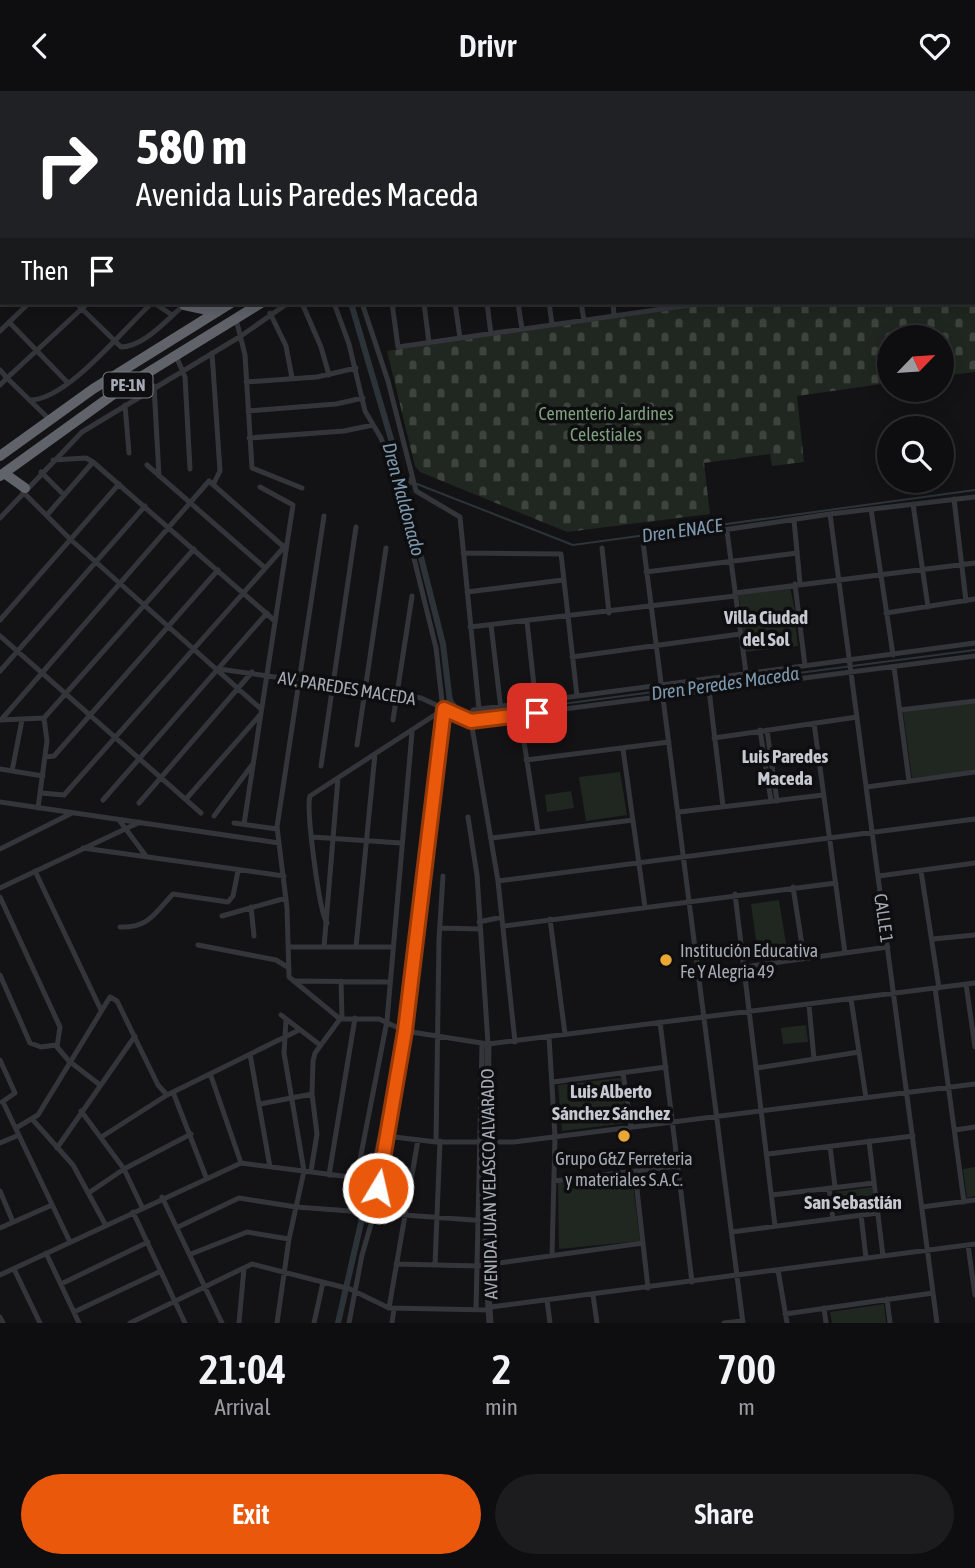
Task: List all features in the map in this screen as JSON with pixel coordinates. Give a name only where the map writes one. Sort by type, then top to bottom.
[{"type":"highway","points":[[189,305],[217,312]]},
{"type":"highway","name":"PE-1N","points":[[0,456],[93,389],[228,305]]},
{"type":"highway","name":"PE-1N","points":[[2,474],[118,391],[258,305]]},
{"type":"highway","points":[[2,474],[24,490]]},
{"type":"street","points":[[0,331],[27,305]]},
{"type":"street","points":[[78,305],[121,348],[130,346],[155,331],[184,305]]},
{"type":"street","points":[[0,385],[86,305]]},
{"type":"street","points":[[29,400],[47,396],[68,383],[151,305]]},
{"type":"street","points":[[156,305],[172,315]]},
{"type":"street","points":[[0,518],[82,432],[154,386],[241,336],[284,305]]},
{"type":"street","points":[[303,305],[321,347],[329,376]]},
{"type":"street","points":[[335,305],[363,398],[381,438],[397,489],[436,648],[444,709],[405,1031],[374,1214],[353,1289],[349,1323]]},
{"type":"street","points":[[363,305],[388,381],[418,494],[460,517],[479,709]]},
{"type":"street","points":[[392,305],[398,347],[676,305]]},
{"type":"street","points":[[424,305],[429,342]]},
{"type":"street","points":[[455,305],[460,338]]},
{"type":"street","points":[[487,305],[491,334]]},
{"type":"street","points":[[518,305],[522,329]]},
{"type":"street","points":[[550,305],[552,324]]},
{"type":"street","points":[[581,305],[584,320]]},
{"type":"street","points":[[613,305],[614,316]]},
{"type":"street","points":[[645,305],[646,311]]},
{"type":"street","points":[[270,313],[286,346],[292,379]]},
{"type":"street","points":[[236,319],[241,336],[246,382],[251,468],[302,488]]},
{"type":"street","points":[[9,322],[68,383]]},
{"type":"street","points":[[212,352],[220,471],[214,483]]},
{"type":"street","points":[[176,356],[183,369],[190,469]]},
{"type":"street","points":[[246,382],[329,376],[356,368]]},
{"type":"street","points":[[0,370],[51,420]]},
{"type":"street","points":[[154,386],[159,476]]},
{"type":"street","points":[[247,411],[336,404],[363,398]]},
{"type":"street","points":[[125,405],[129,453]]},
{"type":"street","points":[[250,438],[344,431],[373,425]]},
{"type":"street","points":[[53,460],[86,459],[93,462],[275,621]]},
{"type":"street","points":[[47,515],[93,462]]},
{"type":"street","points":[[146,465],[265,568]]},
{"type":"street","points":[[41,472],[64,495]]},
{"type":"street","points":[[397,489],[409,484],[412,477]]},
{"type":"street","points":[[1,720],[207,482],[214,483],[285,545]]},
{"type":"street","points":[[0,620],[119,484]]},
{"type":"street","points":[[244,824],[293,505],[260,487]]},
{"type":"street","points":[[24,490],[70,539],[219,669],[261,711]]},
{"type":"street","points":[[724,1323],[743,1322],[643,542],[975,496]]},
{"type":"street","points":[[954,499],[966,601]]},
{"type":"street","points":[[913,504],[928,607]]},
{"type":"street","points":[[0,671],[145,506]]},
{"type":"street","points":[[871,509],[892,655]]},
{"type":"street","name":"CALLE 1","points":[[830,514],[937,1323]]},
{"type":"street","points":[[324,516],[277,829],[286,898],[289,977],[341,1019],[387,1021],[405,1031],[485,1044],[975,983]]},
{"type":"street","points":[[794,520],[805,666]]},
{"type":"street","points":[[321,766],[356,527]]},
{"type":"street","points":[[727,531],[746,674]]},
{"type":"street","points":[[41,793],[64,795],[285,545]]},
{"type":"street","points":[[357,745],[386,548]]},
{"type":"street","points":[[602,548],[609,613]]},
{"type":"street","points":[[38,808],[45,757],[44,718],[194,549]]},
{"type":"street","points":[[463,553],[562,554],[577,696]]},
{"type":"street","points":[[646,572],[797,553]]},
{"type":"street","points":[[470,627],[650,608],[881,572],[975,563]]},
{"type":"street","points":[[45,757],[54,756],[218,571]]},
{"type":"street","points":[[467,592],[563,580]]},
{"type":"street","points":[[393,720],[412,596]]},
{"type":"street","points":[[886,613],[975,599]]},
{"type":"street","points":[[103,800],[267,613]]},
{"type":"street","points":[[527,622],[537,713]]},
{"type":"street","points":[[491,625],[502,718]]},
{"type":"street","points":[[572,657],[740,634]]},
{"type":"street","points":[[0,636],[201,813]]},
{"type":"street","points":[[515,1042],[504,926],[492,838],[471,721],[472,711],[975,643]]},
{"type":"street","points":[[471,721],[975,656]]},
{"type":"street","points":[[894,667],[909,781]]},
{"type":"street","name":"AV. PAREDES MACEDA","points":[[219,669],[421,698],[471,721]]},
{"type":"street","points":[[139,803],[252,672]]},
{"type":"street","points":[[709,690],[723,806]]},
{"type":"street","points":[[900,710],[975,701]]},
{"type":"street","points":[[327,923],[321,906],[310,796],[444,709]]},
{"type":"street","points":[[186,799],[261,711]]},
{"type":"street","points":[[520,716],[538,832]]},
{"type":"street","points":[[714,738],[857,717]]},
{"type":"street","points":[[1,720],[44,718]]},
{"type":"street","points":[[12,771],[22,720]]},
{"type":"street","points":[[814,723],[845,953]]},
{"type":"street","points":[[764,730],[774,801]]},
{"type":"street","points":[[350,1212],[387,1021],[412,732]]},
{"type":"street","points":[[526,760],[670,742]]},
{"type":"street","points":[[624,748],[645,907]]},
{"type":"street","points":[[356,947],[375,754]]},
{"type":"street","points":[[214,815],[254,762]]},
{"type":"street","points":[[0,769],[43,776]]},
{"type":"street","points":[[867,787],[975,772]]},
{"type":"street","points":[[324,947],[338,778]]},
{"type":"street","points":[[679,812],[823,795]]},
{"type":"street","points":[[0,802],[279,843]]},
{"type":"street","points":[[0,849],[72,813]]},
{"type":"street","points":[[468,817],[477,875],[485,1044]]},
{"type":"street","points":[[498,881],[975,819]]},
{"type":"street","points":[[119,820],[147,857]]},
{"type":"street","points":[[492,838],[633,820]]},
{"type":"street","points":[[0,888],[139,823]]},
{"type":"street","points":[[234,823],[277,829]]},
{"type":"street","points":[[312,837],[401,843]]},
{"type":"street","points":[[83,848],[284,876]]},
{"type":"street","points":[[879,876],[975,863]]},
{"type":"street","points":[[35,871],[101,1010]]},
{"type":"street","points":[[120,927],[138,927],[166,905],[173,894],[228,902],[233,896],[238,871]]},
{"type":"street","points":[[921,871],[933,940],[948,1087],[964,1202]]},
{"type":"street","points":[[435,1265],[443,876]]},
{"type":"street","points":[[504,926],[836,883]]},
{"type":"street","points":[[793,887],[804,958]]},
{"type":"street","points":[[735,894],[775,1226]]},
{"type":"street","points":[[0,897],[60,1027],[56,1045],[69,1062],[100,1085]]},
{"type":"street","points":[[222,916],[286,898]]},
{"type":"street","points":[[251,907],[254,936]]},
{"type":"street","points":[[440,928],[479,925],[502,917]]},
{"type":"street","points":[[550,919],[565,1034]]},
{"type":"street","points":[[933,940],[975,935]]},
{"type":"street","points":[[198,945],[275,960],[289,968]]},
{"type":"street","points":[[289,947],[392,947]]},
{"type":"street","points":[[744,967],[888,947]]},
{"type":"street","points":[[0,975],[30,1043],[41,1047],[56,1045]]},
{"type":"street","points":[[294,981],[390,982]]},
{"type":"street","points":[[277,1323],[289,1239],[317,1134],[312,1094],[313,1061],[320,1045],[341,1019],[341,981]]},
{"type":"street","points":[[966,984],[975,1047]]},
{"type":"street","points":[[16,1128],[38,1115],[107,998],[115,998],[158,1085],[170,1094],[191,1134],[206,1177]]},
{"type":"street","points":[[851,999],[866,1098]]},
{"type":"street","points":[[809,1005],[814,1059]]},
{"type":"street","points":[[307,1171],[290,1098],[283,1017],[320,1045]]},
{"type":"street","points":[[329,1174],[355,1018]]},
{"type":"street","points":[[660,1022],[692,1282]]},
{"type":"street","points":[[103,1136],[170,1094],[299,1030]]},
{"type":"street","points":[[57,1148],[135,1036]]},
{"type":"street","points":[[549,1037],[555,1136],[552,1255]]},
{"type":"street","name":"AVENIDA JUAN VELASCO ALVARADO","points":[[485,1044],[482,1266],[491,1308],[490,1323]]},
{"type":"street","points":[[757,1068],[859,1052]]},
{"type":"street","points":[[250,1054],[270,1167]]},
{"type":"street","points":[[0,1060],[15,1093],[1,1102],[16,1128],[69,1242]]},
{"type":"street","points":[[553,1082],[666,1067]]},
{"type":"street","points":[[623,1073],[631,1127]]},
{"type":"street","points":[[211,1076],[241,1163]]},
{"type":"street","points":[[386,1136],[438,1142],[483,1143],[673,1123],[975,1084]]},
{"type":"street","points":[[260,1104],[312,1094]]},
{"type":"street","points":[[81,1111],[103,1136],[124,1169],[142,1207]]},
{"type":"street","points":[[32,1119],[90,1192],[105,1224]]},
{"type":"street","points":[[955,1131],[975,1127]]},
{"type":"street","points":[[90,1192],[124,1169],[191,1134]]},
{"type":"street","points":[[0,1143],[19,1135]]},
{"type":"street","points":[[768,1153],[913,1136]]},
{"type":"street","points":[[392,1323],[396,1264],[418,1140]]},
{"type":"street","points":[[869,1142],[883,1256]]},
{"type":"street","points":[[830,1146],[833,1219]]},
{"type":"street","points":[[0,1275],[162,1197],[241,1163],[358,1178]]},
{"type":"street","points":[[554,1181],[677,1166]]},
{"type":"street","points":[[635,1172],[648,1288]]},
{"type":"street","points":[[772,1195],[874,1183]]},
{"type":"street","points":[[0,1191],[13,1222]]},
{"type":"street","points":[[162,1197],[222,1323]]},
{"type":"street","points":[[178,1227],[239,1198],[350,1212],[405,1213],[482,1220]]},
{"type":"street","points":[[922,1207],[975,1200]]},
{"type":"street","points":[[0,1228],[52,1205]]},
{"type":"street","points":[[133,1212],[185,1323]]},
{"type":"street","points":[[732,1232],[878,1213]]},
{"type":"street","points":[[861,1215],[866,1258]]},
{"type":"street","points":[[191,1254],[247,1232],[289,1239]]},
{"type":"street","points":[[61,1284],[148,1242]]},
{"type":"street","points":[[396,1264],[482,1266],[643,1243]]},
{"type":"street","points":[[130,1323],[252,1265],[353,1289],[392,1308],[476,1310],[972,1245],[975,1295]]},
{"type":"street","points":[[46,1253],[79,1323]]},
{"type":"street","points":[[476,1310],[482,1266]]},
{"type":"street","points":[[239,1323],[244,1268]]},
{"type":"street","points":[[14,1269],[40,1323]]},
{"type":"street","points":[[778,1270],[787,1323]]},
{"type":"street","points":[[74,1312],[161,1271]]},
{"type":"street","points":[[314,1323],[323,1282]]},
{"type":"street","points":[[785,1314],[933,1293]]},
{"type":"street","points":[[593,1295],[597,1323]]},
{"type":"street","points":[[887,1299],[890,1323]]},
{"type":"street","points":[[547,1300],[550,1323]]},
{"type":"street","points":[[824,1308],[826,1323]]},
{"type":"street","points":[[146,1315],[150,1323]]},
{"type":"street","points":[[0,1317],[3,1323]]},
{"type":"green space","name":"Cementerio Jardines Celestiales","points":[[706,305],[975,305],[975,372],[954,375],[954,325],[877,325],[877,385],[797,396],[804,462],[772,466],[770,454],[704,463],[710,514],[567,532],[420,472],[415,466],[387,351]]},
{"type":"green space","points":[[790,587],[795,610],[742,616],[738,594]]},
{"type":"green space","points":[[794,612],[798,646],[745,652],[742,617]]},
{"type":"green space","points":[[975,702],[975,771],[912,778],[903,712]]},
{"type":"green space","points":[[620,772],[627,815],[586,821],[579,777]]},
{"type":"green space","points":[[571,791],[574,808],[547,812],[545,795]]},
{"type":"green space","points":[[779,900],[787,950],[758,954],[751,904]]},
{"type":"green space","points":[[806,1025],[808,1042],[783,1044],[781,1028]]},
{"type":"green space","points":[[621,1078],[627,1123],[562,1131],[558,1085]]},
{"type":"green space","points":[[975,1167],[975,1196],[967,1198],[963,1169]]},
{"type":"green space","points":[[632,1176],[640,1241],[559,1249],[558,1183]]},
{"type":"green space","points":[[872,1187],[874,1209],[837,1213],[835,1192]]},
{"type":"green space","points":[[884,1304],[886,1323],[832,1323],[830,1312]]},
{"type":"waterway","name":"Dren Maldonado","points":[[352,305],[391,439],[443,644],[450,702],[438,782]]},
{"type":"waterway","name":"Dren ENACE","points":[[399,477],[409,480]]},
{"type":"waterway","name":"Dren ENACE","points":[[417,484],[573,545],[975,490]]},
{"type":"waterway","name":"Dren Peredes Maceda","points":[[539,707],[975,650]]},
{"type":"waterway","name":"Dren Peredes Maceda","points":[[450,696],[459,709],[470,715],[499,712]]},
{"type":"waterway","name":"Dren Peredes Maceda","points":[[504,711],[533,708]]},
{"type":"waterway","name":"Dren Maldonado","points":[[407,1000],[414,934]]},
{"type":"waterway","name":"Dren Maldonado","points":[[338,1323],[394,1079]]},
{"type":"place","name":"Institución Educativa Fe Y Alegria 49","points":[[666,960]]},
{"type":"place","name":"Grupo G&Z Ferreteria y materiales S.A.C.","points":[[624,1136]]},
{"type":"district","name":"Villa Ciudad del Sol","points":[[766,628]]},
{"type":"district","name":"Luis Paredes Maceda","points":[[785,767]]},
{"type":"district","name":"Luis Alberto Sánchez Sánchez","points":[[611,1102]]},
{"type":"district","name":"San Sebastián","points":[[853,1202]]},
{"type":"route","points":[[378,1188],[405,1031],[444,709],[471,721],[537,713]]}]
